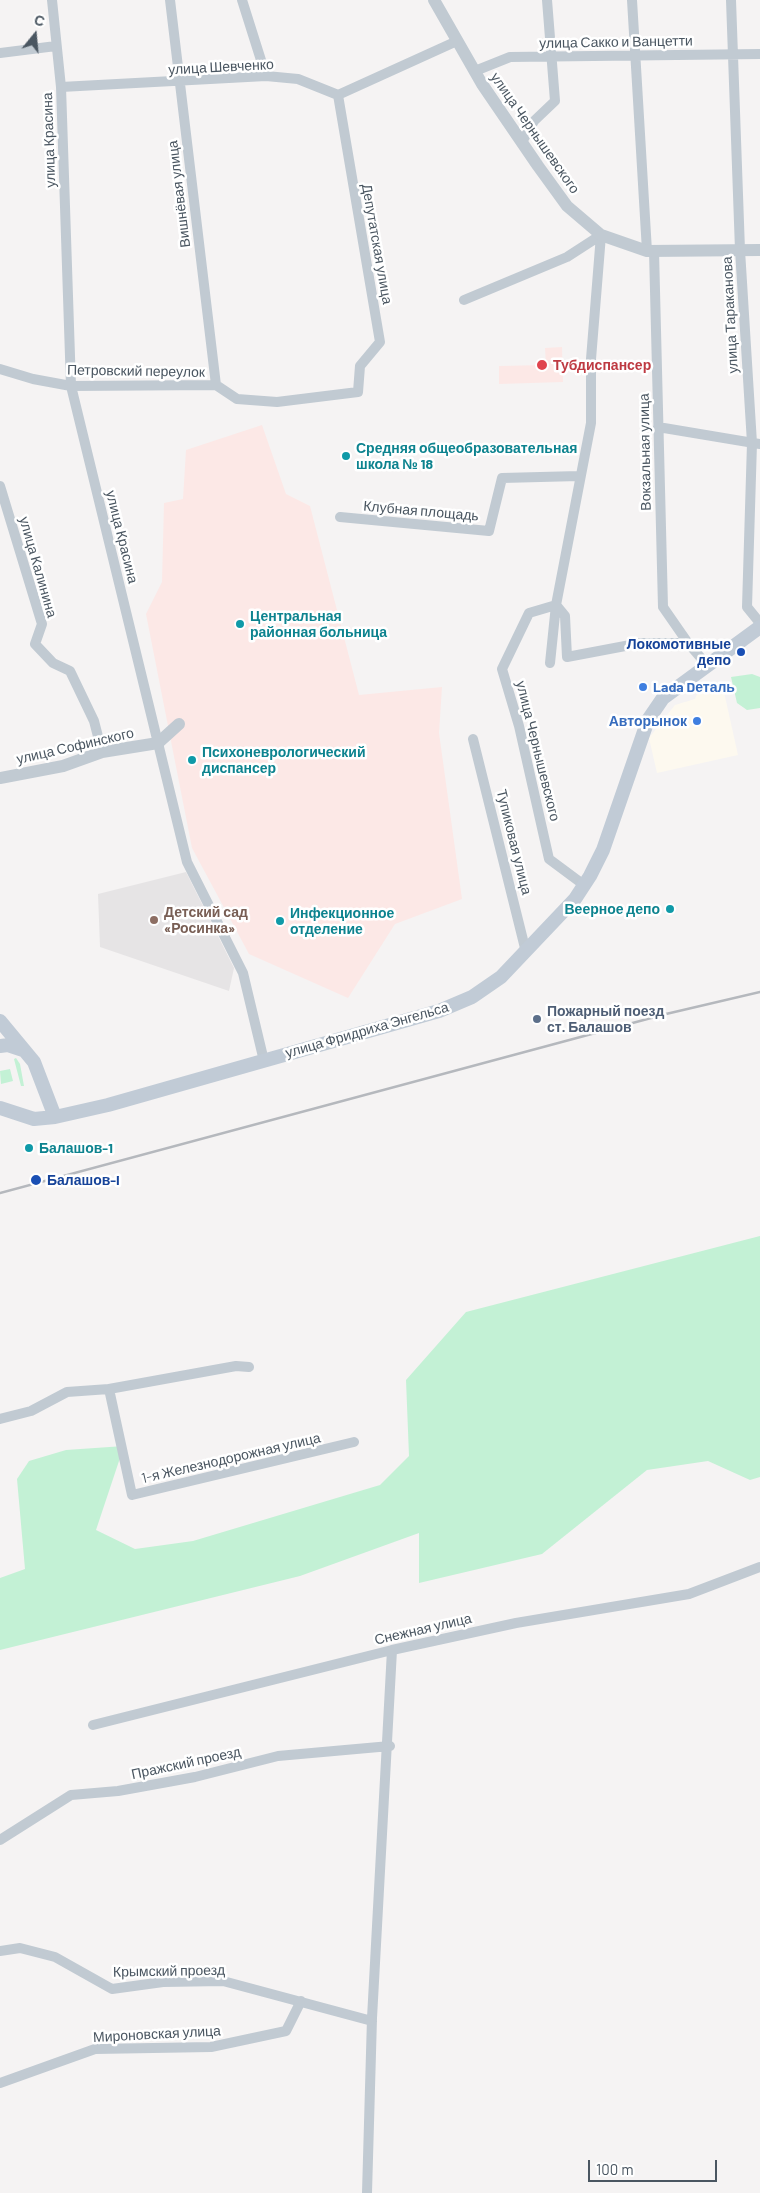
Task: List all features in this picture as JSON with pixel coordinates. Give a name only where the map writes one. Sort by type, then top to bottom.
[{"type":"main road","name":"улица Фридриха Энгельса","points":[[0,1108],[34,1119],[55,1117],[264,1061],[439,1011],[472,997],[501,977],[526,952],[575,899],[584,885],[603,850],[648,720],[663,698],[760,625]]},
{"type":"main road","points":[[0,1021],[34,1062],[55,1117]]},
{"type":"main road","points":[[0,1046],[8,1045],[24,1050]]},
{"type":"street","name":"улица Красина","points":[[52,0],[61,87],[71,386],[187,862],[243,973],[264,1061]]},
{"type":"street","name":"Вишнёвая улица","points":[[170,0],[216,385]]},
{"type":"street","points":[[242,0],[266,76]]},
{"type":"street","name":"улица Чернышевского","points":[[434,0],[475,71],[522,142],[568,206],[601,235]]},
{"type":"street","points":[[522,142],[534,121],[555,101],[547,0]]},
{"type":"street","name":"Вокзальная улица","points":[[632,0],[651,251],[663,607],[688,643],[707,665]]},
{"type":"street","name":"улица Тараканова","points":[[731,0],[740,250],[756,444],[747,607],[760,625]]},
{"type":"street","points":[[338,95],[458,41]]},
{"type":"street","points":[[0,53],[56,46]]},
{"type":"street","name":"улица Сакко и Ванцетти","points":[[475,71],[510,57],[760,54]]},
{"type":"street","name":"улица Шевченко","points":[[61,87],[266,76],[298,79],[338,95]]},
{"type":"street","name":"Депутатская улица","points":[[338,95],[380,342],[360,366],[358,392]]},
{"type":"street","points":[[601,235],[651,251],[760,250]]},
{"type":"street","points":[[464,300],[567,257],[601,235]]},
{"type":"street","points":[[550,663],[556,605],[579,476],[591,424],[591,359],[601,235]]},
{"type":"street","name":"Петровский переулок","points":[[0,369],[34,379],[71,386],[216,385],[238,400],[277,402],[358,392]]},
{"type":"street","points":[[658,428],[756,444]]},
{"type":"street","name":"Клубная площадь","points":[[340,517],[489,531],[502,478],[579,476]]},
{"type":"street","name":"улица Калинина","points":[[0,486],[42,624],[35,644],[53,663],[70,671],[94,721],[102,752]]},
{"type":"street","points":[[556,605],[565,616],[567,657],[640,643],[688,643]]},
{"type":"street","name":"улица Чернышевского","points":[[556,605],[529,613],[502,669],[520,726],[549,859],[584,885]]},
{"type":"street","points":[[158,743],[179,724]]},
{"type":"street","name":"Тупиковая улица","points":[[473,739],[526,952]]},
{"type":"street","name":"улица Софинского","points":[[0,778],[63,766],[102,752],[158,743]]},
{"type":"street","points":[[0,1419],[31,1411],[67,1392],[109,1389],[236,1366],[249,1367]]},
{"type":"street","name":"1-я Железнодорожная улица","points":[[109,1389],[132,1495],[354,1442]]},
{"type":"street","name":"Снежная улица","points":[[93,1725],[392,1650],[516,1623],[689,1594],[760,1567]]},
{"type":"street","points":[[367,2193],[372,2022],[392,1650]]},
{"type":"street","name":"Пражский проезд","points":[[0,1840],[71,1796],[118,1791],[195,1777],[278,1756],[388,1746]]},
{"type":"street","name":"Крымский проезд","points":[[0,1951],[20,1948],[55,1958],[112,1989],[163,1982],[223,1981],[372,2022]]},
{"type":"street","name":"Мироновская улица","points":[[0,2083],[95,2049],[211,2047],[286,2031],[301,2001]]},
{"type":"shaded area","name":"Тубдиспансер","points":[[562,347],[563,382],[499,384],[499,366],[546,365],[545,348]]},
{"type":"shaded area","points":[[262,425],[286,494],[310,506],[359,695],[442,687],[439,733],[462,899],[395,924],[348,998],[249,954],[192,848],[146,614],[162,582],[164,503],[183,499],[186,450]]},
{"type":"shaded area","name":"Авторынок","points":[[722,683],[738,755],[657,773],[649,738],[675,705],[695,699],[699,689]]},
{"type":"shaded area","name":"Детский сад «Росинка»","points":[[186,872],[234,968],[229,991],[100,947],[98,894]]},
{"type":"green space","points":[[752,674],[760,677],[760,708],[747,710],[737,703],[731,677]]},
{"type":"green space","points":[[16,1058],[20,1064],[24,1086],[21,1086],[14,1059]]},
{"type":"green space","points":[[10,1069],[13,1081],[1,1084],[0,1071]]},
{"type":"green space","points":[[760,1236],[760,1477],[750,1480],[708,1461],[647,1470],[542,1554],[419,1583],[419,1533],[300,1576],[0,1650],[0,1578],[25,1569],[17,1479],[29,1461],[66,1450],[124,1446],[96,1530],[135,1549],[193,1541],[380,1485],[409,1456],[406,1380],[466,1312]]},
{"type":"railway","points":[[0,1193],[666,1014],[760,992]]},
{"type":"place","name":"Тубдиспансер","points":[[542,365]]},
{"type":"place","name":"Средняя общеобразовательная школа № 18","points":[[346,456]]},
{"type":"place","name":"Центральная районная больница","points":[[240,624]]},
{"type":"place","name":"Локомотивные депо","points":[[741,652]]},
{"type":"place","name":"Lada Dеталь","points":[[643,687]]},
{"type":"place","name":"Авторынок","points":[[697,721]]},
{"type":"place","name":"Психоневрологический диспансер","points":[[192,760]]},
{"type":"place","name":"Веерное депо","points":[[670,909]]},
{"type":"place","name":"Детский сад «Росинка»","points":[[154,920]]},
{"type":"place","name":"Инфекционное отделение","points":[[280,921]]},
{"type":"place","name":"Пожарный поезд ст. Балашов","points":[[537,1019]]},
{"type":"place","name":"Балашов-1","points":[[29,1148]]},
{"type":"place","name":"Балашов-I","points":[[36,1180]]}]
